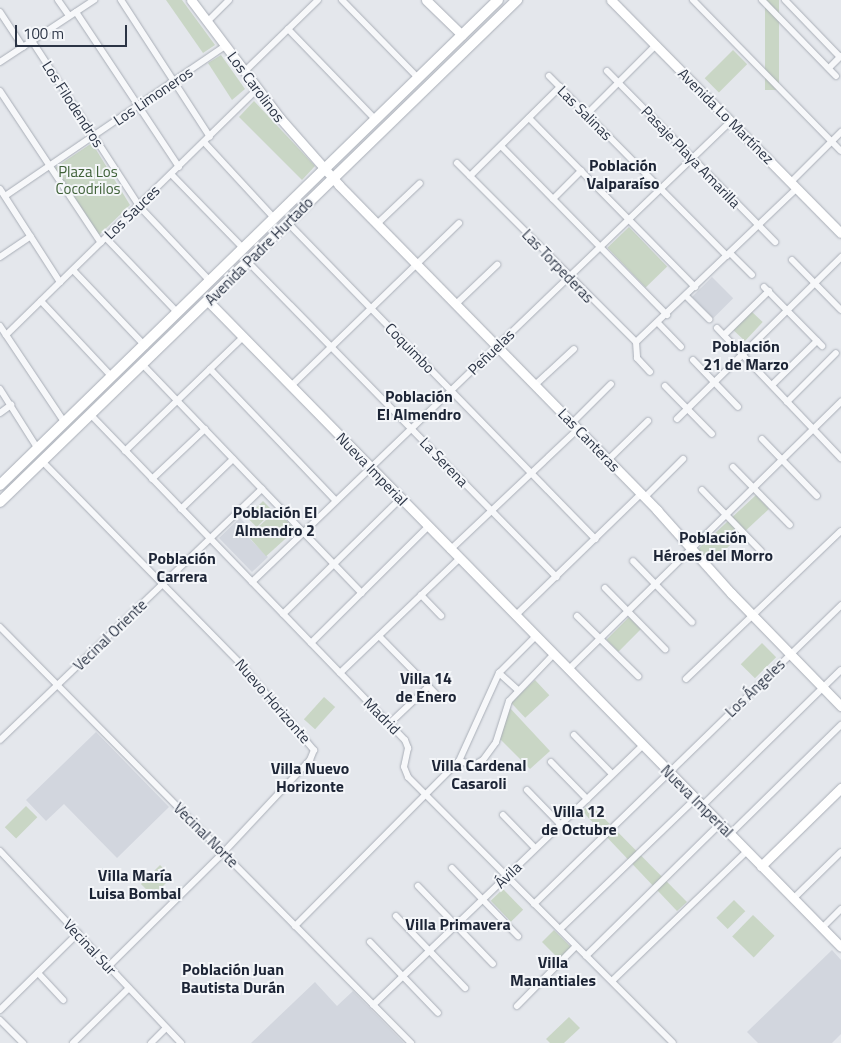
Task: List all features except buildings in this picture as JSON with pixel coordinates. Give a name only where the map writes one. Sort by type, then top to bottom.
[{"type":"main road","name":"Avenida Padre Hurtado","points":[[0,484],[145,346],[498,0]]},
{"type":"main road","name":"Avenida Padre Hurtado","points":[[0,502],[518,0]]},
{"type":"main road","points":[[462,35],[464,52]]},
{"type":"street","points":[[58,0],[69,16]]},
{"type":"street","points":[[0,62],[94,0]]},
{"type":"street","points":[[121,0],[210,137]]},
{"type":"street","name":"Los Carolinos","points":[[191,0],[257,89],[333,178]]},
{"type":"street","points":[[207,22],[229,0]]},
{"type":"street","points":[[244,72],[318,0]]},
{"type":"street","points":[[342,0],[418,78]]},
{"type":"street","points":[[426,0],[462,35]]},
{"type":"street","points":[[694,0],[841,151]]},
{"type":"street","points":[[762,0],[836,76]]},
{"type":"street","points":[[785,0],[841,56],[828,68]]},
{"type":"street","name":"Avenida Lo Martínez","points":[[613,1],[841,233]]},
{"type":"street","points":[[0,12],[23,47]]},
{"type":"street","points":[[76,12],[179,167]]},
{"type":"street","points":[[288,29],[376,120]]},
{"type":"street","name":"Los Filodendros","points":[[32,41],[139,206],[210,281]]},
{"type":"street","points":[[587,114],[656,45]]},
{"type":"street","name":"Los Limoneros","points":[[2,192],[50,166],[225,46]]},
{"type":"street","name":"Pasaje Playa Amarilla","points":[[607,71],[775,242]]},
{"type":"street","name":"Las Salinas","points":[[549,76],[661,188],[752,275]]},
{"type":"street","points":[[470,176],[560,87]]},
{"type":"street","name":"Los Sauces","points":[[6,335],[257,89]]},
{"type":"street","points":[[0,91],[50,166],[103,240],[178,313]]},
{"type":"street","points":[[529,118],[695,287]]},
{"type":"street","name":"Peñuelas","points":[[252,582],[730,121]]},
{"type":"street","points":[[636,342],[667,315],[758,226],[841,132]]},
{"type":"street","points":[[204,142],[275,219]]},
{"type":"street","points":[[501,146],[667,315]]},
{"type":"street","name":"Las Torpederas","points":[[457,163],[636,342],[637,358],[650,372]]},
{"type":"street","points":[[553,199],[581,171]]},
{"type":"street","points":[[172,174],[244,249]]},
{"type":"street","name":"Las Canteras","points":[[333,178],[643,496],[752,615],[841,706]]},
{"type":"street","points":[[377,224],[420,183]]},
{"type":"street","points":[[2,192],[60,282]]},
{"type":"street","name":"Coquimbo","points":[[288,223],[595,538]]},
{"type":"street","points":[[291,386],[459,223]]},
{"type":"street","points":[[0,257],[31,236]]},
{"type":"street","points":[[676,419],[841,257]]},
{"type":"street","points":[[792,260],[841,310]]},
{"type":"street","name":"La Serena","points":[[248,262],[556,577]]},
{"type":"street","points":[[456,304],[497,264]]},
{"type":"street","points":[[73,270],[145,346]]},
{"type":"street","points":[[724,335],[766,289],[787,310],[819,344],[772,385]]},
{"type":"street","points":[[686,296],[709,319]]},
{"type":"street","points":[[40,301],[112,377]]},
{"type":"street","name":"Nueva Imperial","points":[[208,301],[535,637],[841,947]]},
{"type":"street","points":[[658,323],[681,347]]},
{"type":"street","points":[[0,326],[65,423]]},
{"type":"street","points":[[717,328],[841,458]]},
{"type":"street","points":[[125,451],[243,337]]},
{"type":"street","points":[[535,385],[574,349]]},
{"type":"street","points":[[786,400],[836,353]]},
{"type":"street","points":[[693,360],[738,407]]},
{"type":"street","points":[[143,365],[362,593]]},
{"type":"street","points":[[210,369],[336,501]]},
{"type":"street","points":[[450,550],[531,473],[575,426],[610,384]]},
{"type":"street","points":[[665,386],[712,434]]},
{"type":"street","points":[[0,389],[38,449]]},
{"type":"street","points":[[568,670],[841,402]]},
{"type":"street","points":[[0,413],[11,405]]},
{"type":"street","name":"Madrid","points":[[91,415],[407,742],[404,764],[406,774],[673,1043]]},
{"type":"street","points":[[608,460],[648,422]]},
{"type":"street","points":[[152,479],[205,429]]},
{"type":"street","points":[[762,440],[818,496]]},
{"type":"street","points":[[181,509],[234,459]]},
{"type":"street","points":[[515,616],[595,538],[683,459]]},
{"type":"street","name":"Nuevo Horizonte","points":[[42,461],[240,662],[313,746],[310,760],[223,853],[109,966]]},
{"type":"street","points":[[733,467],[790,525]]},
{"type":"street","name":"Vecinal Oriente","points":[[0,740],[262,489]]},
{"type":"street","points":[[702,490],[761,551]]},
{"type":"street","points":[[283,614],[400,499]]},
{"type":"street","points":[[311,643],[428,527]]},
{"type":"street","points":[[686,679],[841,530]]},
{"type":"street","points":[[340,673],[459,559]]},
{"type":"street","points":[[633,561],[692,622]]},
{"type":"street","points":[[605,588],[665,649]]},
{"type":"street","points":[[421,595],[441,616]]},
{"type":"street","name":"Los Ángeles","points":[[534,904],[841,604]]},
{"type":"street","points":[[578,616],[638,676]]},
{"type":"street","name":"Vecinal Norte","points":[[0,626],[411,1043]]},
{"type":"street","points":[[379,636],[435,693]]},
{"type":"street","points":[[295,926],[459,761],[499,673],[535,637]]},
{"type":"street","points":[[459,761],[476,765],[488,755],[496,742],[509,700],[553,655]]},
{"type":"street","points":[[560,930],[841,670]]},
{"type":"street","points":[[499,673],[518,690]]},
{"type":"street","points":[[389,724],[429,686]]},
{"type":"street","points":[[730,834],[841,725]]},
{"type":"street","points":[[574,735],[612,774]]},
{"type":"street","name":"Ávila","points":[[373,1005],[642,745]]},
{"type":"street","points":[[551,762],[587,799]]},
{"type":"street","points":[[761,866],[841,788]]},
{"type":"street","points":[[527,790],[560,824]]},
{"type":"street","points":[[503,815],[535,848]]},
{"type":"street","points":[[586,956],[720,824]]},
{"type":"street","name":"Vecinal Sur","points":[[0,851],[181,1043]]},
{"type":"street","points":[[612,981],[747,851]]},
{"type":"street","points":[[794,899],[841,852]]},
{"type":"street","points":[[452,868],[518,936]]},
{"type":"street","points":[[418,886],[492,964]]},
{"type":"street","points":[[822,928],[841,909]]},
{"type":"street","points":[[396,916],[465,988]]},
{"type":"street","points":[[0,1009],[78,933]]},
{"type":"street","points":[[370,942],[438,1013]]},
{"type":"street","points":[[517,1006],[576,946]]},
{"type":"street","points":[[38,973],[63,1000]]},
{"type":"street","points":[[73,1043],[129,988]]},
{"type":"street","points":[[0,1020],[22,1043]]},
{"type":"street","points":[[151,1043],[166,1028]]},
{"type":"shaded area","points":[[712,277],[733,298],[713,318],[692,297]]},
{"type":"shaded area","points":[[240,518],[254,532],[249,538],[268,557],[252,572],[219,538]]},
{"type":"shaded area","points":[[96,732],[169,807],[117,858],[64,804],[46,821],[26,800]]},
{"type":"shaded area","points":[[832,950],[841,960],[841,1034],[832,1043],[758,1043],[747,1032]]},
{"type":"shaded area","points":[[315,982],[337,1006],[353,991],[404,1043],[251,1043]]},
{"type":"green space","points":[[166,0],[182,0],[215,45],[203,53]]},
{"type":"green space","points":[[765,0],[779,0],[779,90],[765,90]]},
{"type":"green space","points":[[733,50],[747,64],[719,92],[705,78]]},
{"type":"green space","points":[[221,55],[245,89],[232,100],[208,63]]},
{"type":"green space","points":[[254,101],[315,166],[302,180],[239,117]]},
{"type":"green space","name":"Plaza Los Cocodrilos","points":[[92,143],[130,205],[99,235],[53,169]]},
{"type":"green space","points":[[629,227],[667,267],[646,287],[607,248]]},
{"type":"green space","points":[[751,311],[763,322],[745,341],[733,330]]},
{"type":"green space","points":[[756,495],[769,509],[710,563],[697,550]]},
{"type":"green space","points":[[263,501],[273,511],[257,527],[247,517]]},
{"type":"green space","name":"Población El Almendro 2","points":[[277,510],[295,530],[266,556],[248,536]]},
{"type":"green space","points":[[629,617],[641,629],[618,652],[606,640]]},
{"type":"green space","points":[[762,643],[776,657],[755,678],[741,664]]},
{"type":"green space","points":[[535,680],[549,695],[525,718],[511,703]]},
{"type":"green space","points":[[324,697],[335,707],[315,729],[304,719]]},
{"type":"green space","points":[[509,707],[550,751],[530,769],[500,739]]},
{"type":"green space","points":[[590,804],[687,902],[677,911],[582,811]]},
{"type":"green space","points":[[26,806],[37,817],[16,839],[5,827]]},
{"type":"green space","points":[[160,865],[172,877],[153,896],[141,884]]},
{"type":"green space","points":[[503,889],[523,910],[511,922],[491,901]]},
{"type":"green space","points":[[734,900],[745,911],[728,929],[716,918]]},
{"type":"green space","points":[[753,915],[775,936],[754,957],[732,937]]},
{"type":"green space","points":[[554,930],[571,947],[559,959],[542,942]]},
{"type":"green space","points":[[569,1017],[580,1028],[564,1043],[550,1043],[546,1039]]},
{"type":"district","name":"Población Valparaíso","points":[[623,174]]},
{"type":"district","name":"Población 21 de Marzo","points":[[746,355]]},
{"type":"district","name":"Población El Almendro","points":[[419,405]]},
{"type":"district","name":"Población El Almendro 2","points":[[275,521]]},
{"type":"district","name":"Población Héroes del Morro","points":[[713,546]]},
{"type":"district","name":"Población Carrera","points":[[182,567]]},
{"type":"district","name":"Villa 14 de Enero","points":[[426,687]]},
{"type":"district","name":"Villa Cardenal Casaroli","points":[[479,774]]},
{"type":"district","name":"Villa Nuevo Horizonte","points":[[310,777]]},
{"type":"district","name":"Villa 12 de Octubre","points":[[579,820]]},
{"type":"district","name":"Villa María Luisa Bombal","points":[[135,884]]},
{"type":"district","name":"Villa Primavera","points":[[458,924]]},
{"type":"district","name":"Villa Manantiales","points":[[553,971]]},
{"type":"district","name":"Población Juan Bautista Durán","points":[[233,978]]}]
